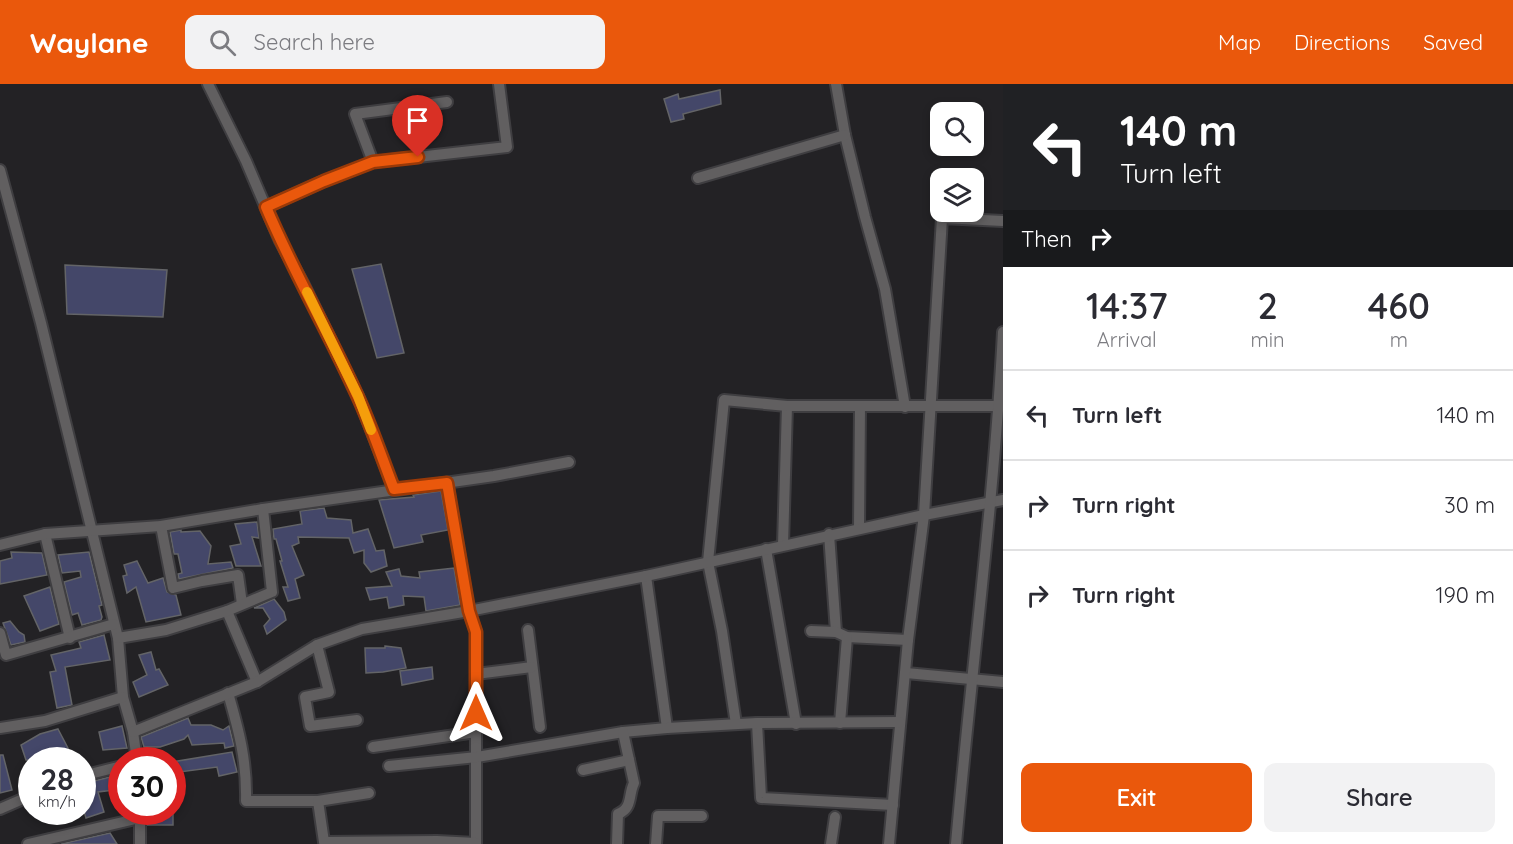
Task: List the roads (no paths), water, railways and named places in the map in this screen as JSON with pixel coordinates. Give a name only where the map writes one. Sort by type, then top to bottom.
[{"type":"street","points":[[208,84],[246,161],[280,241],[358,396],[394,489]]},
{"type":"street","points":[[266,207],[373,162],[507,147],[499,84]]},
{"type":"street","points":[[836,84],[845,135],[885,289],[905,407]]},
{"type":"street","points":[[373,162],[355,114],[447,102]]},
{"type":"street","points":[[698,178],[845,135]]},
{"type":"street","points":[[0,170],[56,384],[118,638],[123,697],[135,747]]},
{"type":"street","points":[[889,844],[908,640],[924,514],[942,218],[1003,221]]},
{"type":"street","points":[[956,844],[971,678],[1001,406],[1003,332]]},
{"type":"street","points":[[736,724],[722,631],[708,562],[724,400],[787,406],[1001,406]]},
{"type":"street","points":[[783,545],[787,406]]},
{"type":"street","points":[[859,528],[860,406]]},
{"type":"street","points":[[0,545],[45,534],[161,526],[394,489],[494,476],[569,462]]},
{"type":"street","points":[[318,801],[324,842],[437,841],[476,844],[476,632],[469,611],[447,483]]},
{"type":"street","points":[[133,732],[257,682],[317,645],[362,629],[469,611],[646,576],[829,534],[1003,500]]},
{"type":"street","points":[[118,638],[166,630],[227,611],[272,592],[263,509]]},
{"type":"street","points":[[161,526],[173,588],[238,575],[242,604]]},
{"type":"street","points":[[45,534],[70,638]]},
{"type":"street","points":[[829,534],[842,635],[840,723]]},
{"type":"street","points":[[765,549],[796,724]]},
{"type":"street","points":[[646,576],[667,728]]},
{"type":"street","points":[[227,611],[257,682]]},
{"type":"street","points":[[0,633],[6,655],[114,624]]},
{"type":"street","points":[[528,630],[540,727]]},
{"type":"street","points":[[811,631],[908,640]]},
{"type":"street","points":[[317,645],[328,692],[305,697],[310,726],[357,720]]},
{"type":"street","points":[[476,674],[532,667]]},
{"type":"street","points":[[906,673],[1003,682]]},
{"type":"street","points":[[228,693],[242,738],[247,780],[246,801],[318,801],[369,793]]},
{"type":"street","points":[[0,728],[45,722],[123,697]]},
{"type":"street","points":[[389,766],[477,757],[622,732],[667,728],[757,723],[900,722]]},
{"type":"street","points":[[757,723],[761,798],[893,805]]},
{"type":"street","points":[[373,747],[476,732]]},
{"type":"street","points":[[617,844],[618,813],[625,811],[630,802],[634,783],[622,732]]},
{"type":"street","points":[[583,770],[629,760]]},
{"type":"street","points":[[0,808],[18,801]]},
{"type":"street","points":[[656,844],[658,816],[702,816]]},
{"type":"street","points":[[831,844],[835,817]]},
{"type":"street","points":[[28,844],[108,823]]},
{"type":"street","points":[[140,825],[140,844]]}]
